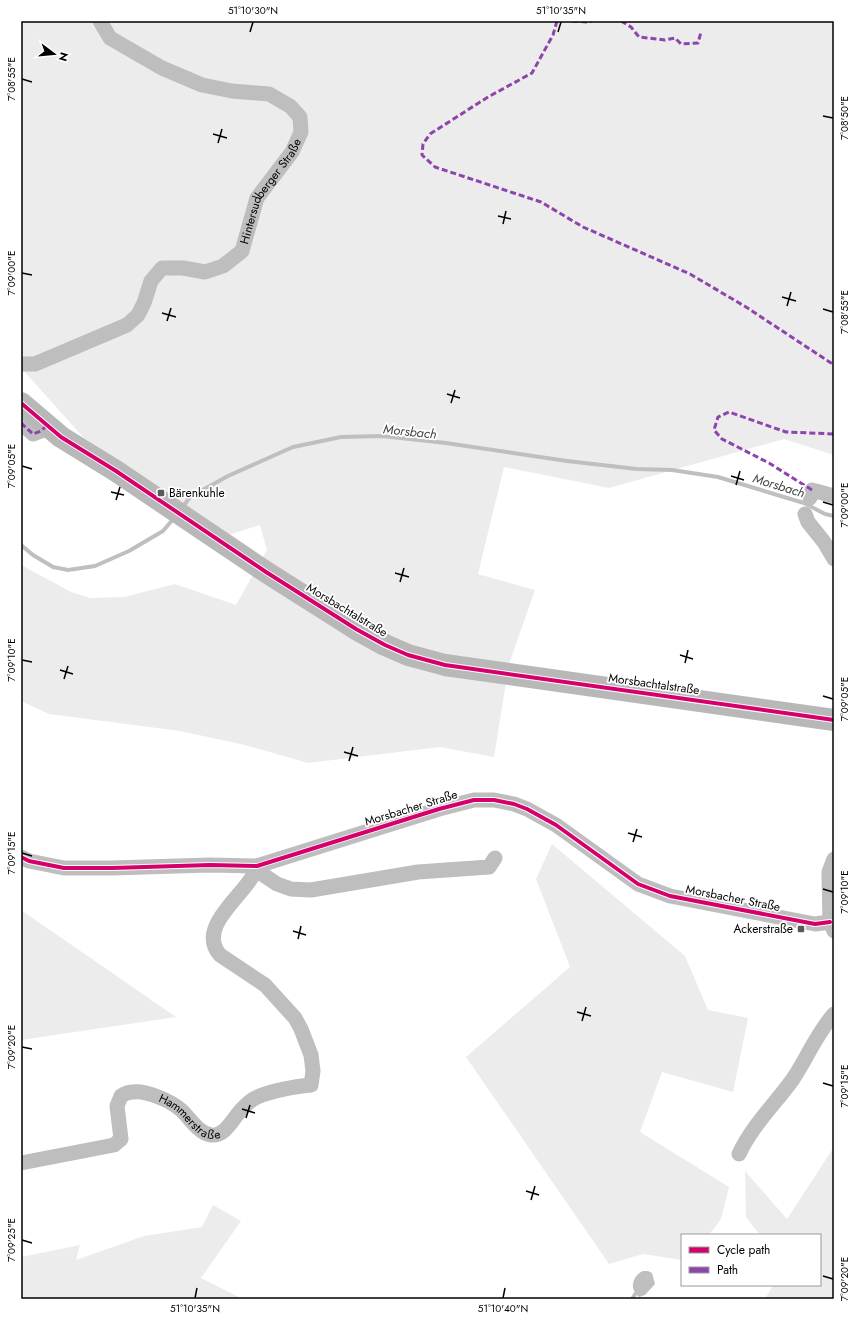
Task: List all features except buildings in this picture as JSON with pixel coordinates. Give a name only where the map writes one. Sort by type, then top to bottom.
[{"type":"main road","name":"Morsbachtalstraße","points":[[21,403],[62,437],[116,471],[266,572],[356,629],[385,645],[426,660],[445,665],[834,720]]},
{"type":"street","name":"Hintersudberger Straße","points":[[21,364],[35,364],[128,325],[138,315],[144,303],[151,281],[162,268],[183,268],[205,272],[223,266],[242,251],[257,198],[292,152],[300,132],[300,117],[290,106],[269,94],[232,91],[202,85],[181,77],[162,68],[110,38],[100,21]]},
{"type":"street","points":[[21,423],[33,434],[41,431],[47,425]]},
{"type":"street","points":[[811,494],[834,496]]},
{"type":"street","points":[[805,514],[808,522],[824,542],[834,559]]},
{"type":"street","name":"Morsbacher Straße","points":[[21,857],[29,861],[64,868],[210,865],[257,866],[439,809],[474,800],[499,801],[514,804],[527,809],[556,825],[638,884],[651,889],[670,896],[832,927]]},
{"type":"street","points":[[257,866],[262,874],[278,884],[291,889],[311,890],[418,872],[490,867],[494,858]]},
{"type":"street","points":[[832,927],[829,878],[830,867],[834,859]]},
{"type":"street","name":"Hammerstraße","points":[[21,1163],[114,1145],[121,1139],[117,1106],[121,1096],[132,1092],[149,1094],[180,1108],[202,1131],[212,1135],[222,1132],[240,1111],[253,1099],[300,1086],[311,1085],[313,1071],[311,1055],[301,1028],[295,1018],[265,985],[220,955],[215,949],[213,942],[213,931],[224,912],[252,877],[257,866]]},
{"type":"street","points":[[739,1154],[748,1138],[792,1079],[834,1014]]},
{"type":"shaded area","points":[[21,21],[834,21],[834,455],[784,439],[609,488],[504,467],[478,574],[535,590],[509,664],[494,757],[440,747],[308,763],[245,745],[180,731],[49,714],[21,701],[21,565],[71,592],[90,598],[124,597],[175,584],[236,605],[267,550],[260,525],[225,536],[83,437],[21,368]]},
{"type":"shaded area","points":[[552,844],[685,956],[708,1010],[748,1018],[733,1092],[662,1072],[640,1132],[729,1187],[721,1219],[710,1234],[681,1234],[681,1260],[643,1254],[609,1264],[466,1057],[570,967],[536,879]]},
{"type":"shaded area","points":[[21,910],[176,1017],[21,1040]]},
{"type":"shaded area","points":[[834,1147],[834,1299],[765,1299],[772,1286],[821,1286],[821,1234],[759,1234],[746,1217],[745,1171],[787,1219]]},
{"type":"shaded area","points":[[213,1205],[241,1221],[201,1278],[243,1299],[21,1299],[21,1257],[80,1245],[76,1260],[144,1236],[202,1227]]},
{"type":"shaded area","points":[[643,1271],[652,1273],[655,1284],[645,1295],[639,1297],[633,1289],[633,1283],[636,1276]]},
{"type":"waterway","name":"Morsbach","points":[[182,508],[190,497],[228,476],[293,447],[341,437],[382,436],[446,443],[567,461],[637,469],[672,470],[718,477],[804,503],[825,514],[834,516]]},
{"type":"waterway","name":"Morsbach","points":[[21,545],[33,555],[53,567],[68,570],[95,566],[129,551],[163,531],[174,518]]},
{"type":"waterway","points":[[632,1299],[636,1293]]},
{"type":"marked path","points":[[557,21],[553,35],[532,73],[488,97],[430,134],[423,144],[422,155],[435,167],[541,202],[583,227],[690,274],[746,307],[834,365]]},
{"type":"marked path","points":[[572,21],[592,21]]},
{"type":"marked path","points":[[621,21],[631,27],[639,37],[665,40],[675,38],[681,44],[698,43],[701,32]]},
{"type":"marked path","points":[[812,490],[769,463],[722,439],[714,430],[718,417],[729,412],[786,432],[834,434]]},
{"type":"marked path","points":[[21,423],[33,434],[41,431],[47,425]]},
{"type":"cycle path","points":[[21,403],[61,437],[116,471],[266,572],[356,629],[385,645],[408,655],[445,665],[834,720]]},
{"type":"cycle path","points":[[21,857],[29,861],[64,868],[210,865],[257,866],[439,809],[474,800],[494,800],[514,804],[527,809],[556,825],[638,884],[670,896],[815,924],[830,922]]},
{"type":"place","name":"Bärenkuhle","points":[[161,493]]},
{"type":"place","name":"Ackerstraße","points":[[801,929]]}]
